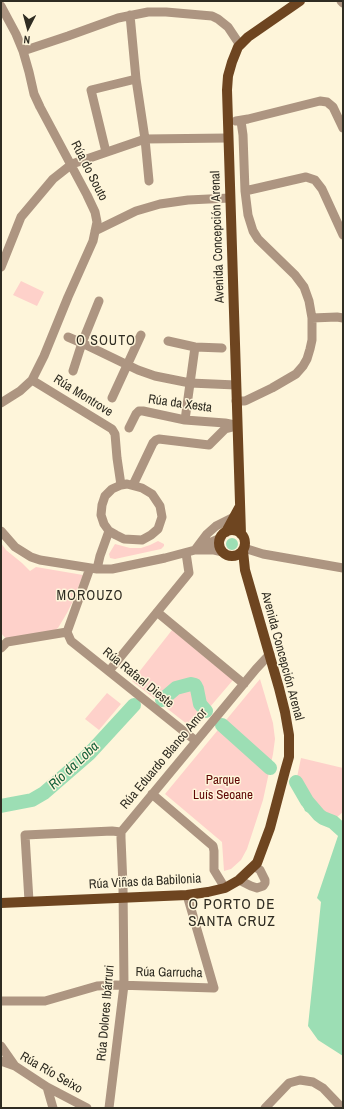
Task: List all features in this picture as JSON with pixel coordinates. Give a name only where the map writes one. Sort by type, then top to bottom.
[{"type":"main road","name":"Avenida Concepción Arenal","points":[[239,880],[257,863],[270,828],[289,757],[289,735],[286,712],[240,552],[245,540],[241,534],[227,90],[228,76],[235,54],[240,45],[248,37],[300,1]]},
{"type":"main road","points":[[240,506],[220,545],[223,552],[226,554],[240,552]]},
{"type":"main road","points":[[224,535],[234,531],[241,534]]},
{"type":"main road","name":"Rúa Viñas da Babilonia","points":[[1,903],[187,895],[225,888],[239,880]]},
{"type":"street","name":"Rúa do Souto","points":[[1,6],[16,34],[29,72],[34,94],[72,164],[95,212],[97,222],[93,241],[44,356],[32,380],[20,391],[1,403]]},
{"type":"street","points":[[22,51],[118,18],[148,12],[212,16],[223,22],[228,27],[240,45]]},
{"type":"street","points":[[130,16],[136,79],[145,139],[149,181]]},
{"type":"street","points":[[106,152],[91,90],[136,79]]},
{"type":"street","points":[[228,121],[240,121],[320,101],[327,102],[332,107],[343,128]]},
{"type":"street","points":[[236,402],[245,401],[296,374],[307,359],[312,340],[312,318],[304,288],[294,275],[258,239],[253,231],[248,215],[245,191],[243,135],[240,121]]},
{"type":"street","points":[[1,268],[21,217],[53,179],[72,164],[145,139],[228,138]]},
{"type":"street","points":[[245,191],[306,177],[315,180],[322,190],[343,235]]},
{"type":"street","points":[[95,231],[136,212],[160,204],[188,200],[230,198]]},
{"type":"street","points":[[73,371],[82,343],[99,301]]},
{"type":"street","points":[[312,318],[343,318]]},
{"type":"street","points":[[112,398],[141,334]]},
{"type":"street","points":[[68,336],[127,365],[155,376],[190,383],[236,385]]},
{"type":"street","points":[[168,341],[195,346],[222,348]]},
{"type":"street","points":[[185,420],[195,346]]},
{"type":"street","name":"Rúa Montrove","points":[[32,380],[112,429],[115,434],[121,485]]},
{"type":"street","name":"Rúa da Xesta","points":[[129,428],[139,411],[185,420],[224,423],[237,426]]},
{"type":"street","points":[[133,485],[153,443],[156,440],[159,439],[209,445],[225,429],[237,426]]},
{"type":"street","points":[[121,485],[133,485],[152,494],[160,506],[162,517],[158,529],[142,540],[124,539],[109,531],[104,524],[101,515],[105,496],[112,489],[121,485]]},
{"type":"street","points":[[109,671],[189,573],[192,551],[216,526],[234,517]]},
{"type":"street","points":[[1,531],[15,547],[31,557],[40,560],[94,569],[112,569],[192,551],[214,550],[223,552]]},
{"type":"street","points":[[1,648],[7,642],[67,632],[100,556],[109,531]]},
{"type":"street","points":[[192,551],[224,535]]},
{"type":"street","points":[[240,552],[257,552],[343,567]]},
{"type":"street","points":[[245,568],[250,557],[257,552]]},
{"type":"street","points":[[157,612],[244,684]]},
{"type":"street","name":"Rúa Rafael Dieste","points":[[67,632],[71,641],[196,741]]},
{"type":"street","name":"Rúa Eduardo Blanco Amor","points":[[121,832],[270,654]]},
{"type":"street","points":[[152,794],[213,846],[214,870],[225,888]]},
{"type":"street","points":[[29,902],[25,835],[112,830],[121,832],[123,897]]},
{"type":"street","points":[[239,880],[257,888],[262,886],[265,883],[265,880],[260,870],[254,866]]},
{"type":"street","name":"Rúa Garrucha","points":[[1,1001],[45,1001],[97,986],[124,985],[214,988],[187,895]]},
{"type":"street","name":"Rúa Dolores Ibárruri","points":[[109,1108],[124,985],[123,897]]},
{"type":"street","points":[[1,1046],[15,1066]]},
{"type":"street","name":"Rúa Río Seixo","points":[[1,1061],[15,1066],[47,1087],[87,1108]]},
{"type":"street","points":[[265,1108],[289,1083],[300,1080],[313,1082],[323,1088],[342,1108]]},
{"type":"street","points":[[47,1087],[53,1108]]},
{"type":"green space","points":[[21,281],[44,292],[37,306],[13,295]]},
{"type":"green space","points":[[158,541],[164,544],[161,549],[115,559],[110,558],[109,554],[115,544],[130,548],[141,548]]},
{"type":"green space","points":[[1,543],[6,550],[30,571],[36,567],[83,575],[67,613],[58,628],[51,633],[7,640],[1,633]]},
{"type":"green space","points":[[172,630],[233,680],[192,728],[132,681]]},
{"type":"green space","name":"Parque Luís Seoane","points":[[260,679],[273,723],[275,739],[273,754],[263,800],[247,849],[241,860],[231,869],[224,871],[222,842],[165,794]]},
{"type":"green space","points":[[107,693],[121,704],[99,730],[85,719]]},
{"type":"green space","points":[[301,758],[343,768],[343,812],[336,818],[326,816],[296,782]]},
{"type":"shaded area","points":[[232,538],[236,540],[238,544],[236,548],[232,550],[228,548],[226,544],[228,540]]},
{"type":"shaded area","points":[[296,782],[326,816],[321,820],[305,811],[295,788]]},
{"type":"shaded area","points":[[340,830],[343,832],[343,1056],[318,1040],[308,1026],[321,902],[317,898]]},
{"type":"waterway","name":"Río da Loba","points":[[162,700],[176,688],[191,684],[195,685],[200,704],[206,711]]},
{"type":"waterway","name":"Río da Loba","points":[[1,806],[32,800],[44,793],[89,754],[134,705]]},
{"type":"waterway","name":"Río da Loba","points":[[222,725],[270,768]]},
{"type":"waterway","name":"Río da Loba","points":[[296,782],[307,801],[319,815],[333,822],[343,831]]},
{"type":"district","name":"O SOUTO","points":[[106,341]]},
{"type":"district","name":"MOROUZO","points":[[90,596]]},
{"type":"district","name":"O PORTO DE SANTA CRUZ","points":[[232,914]]}]
